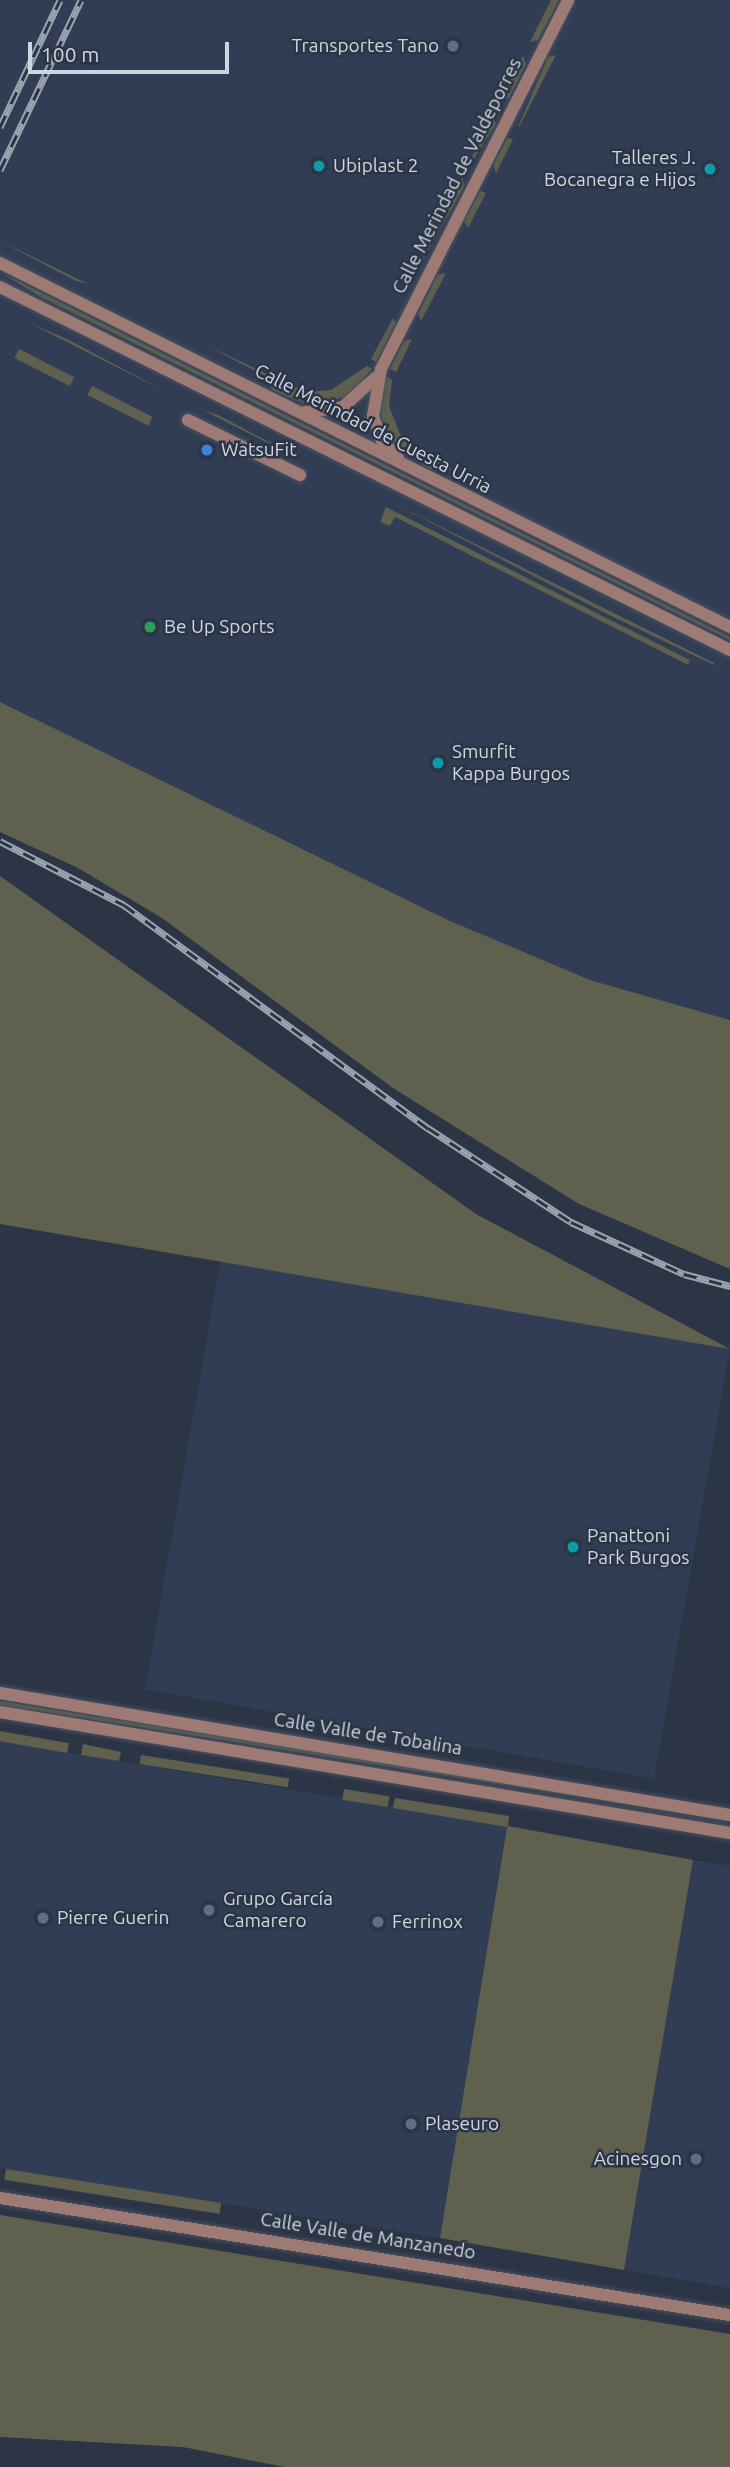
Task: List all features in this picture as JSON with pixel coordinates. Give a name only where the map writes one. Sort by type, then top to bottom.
[{"type":"street","name":"Calle Merindad de Valdeporres","points":[[408,468],[375,426],[373,403],[382,369],[568,0]]},
{"type":"street","name":"Calle Merindad de Cuesta Urria","points":[[0,263],[730,627]]},
{"type":"street","name":"Calle Merindad de Cuesta Urria","points":[[0,287],[730,650]]},
{"type":"street","name":"Calle Merindad de Valdeporres","points":[[298,412],[343,407],[382,369]]},
{"type":"street","points":[[188,420],[300,475]]},
{"type":"street","name":"Calle Valle de Tobalina","points":[[0,1693],[730,1815]]},
{"type":"street","name":"Calle Valle de Tobalina","points":[[0,1712],[730,1833]]},
{"type":"street","name":"Calle Valle de Manzanedo","points":[[0,2198],[730,2315]]},
{"type":"shaded area","points":[[0,0],[730,0],[730,1020],[590,980],[448,920],[0,702]]},
{"type":"shaded area","points":[[221,1258],[730,1348],[654,1779],[145,1689]]},
{"type":"shaded area","points":[[0,1741],[507,1826],[440,2238],[0,2168]]},
{"type":"shaded area","points":[[693,1860],[730,1866],[730,2288],[624,2270]]},
{"type":"green space","points":[[551,0],[559,0],[538,40],[530,42]]},
{"type":"green space","points":[[556,55],[519,127],[518,127],[548,57]]},
{"type":"green space","points":[[523,56],[526,64],[509,98],[500,101]]},
{"type":"green space","points":[[493,115],[496,124],[470,165],[471,159]]},
{"type":"green space","points":[[507,138],[513,139],[496,173],[493,165]]},
{"type":"green space","points":[[461,179],[464,187],[415,274]]},
{"type":"green space","points":[[480,191],[486,193],[468,228],[464,221]]},
{"type":"green space","points":[[0,241],[31,256],[88,284],[74,280]]},
{"type":"green space","points":[[0,272],[730,637],[730,640],[41,297]]},
{"type":"green space","points":[[446,273],[421,321],[418,314],[437,275]]},
{"type":"green space","points":[[393,318],[396,323],[376,362],[371,359]]},
{"type":"green space","points":[[31,324],[67,339],[170,394],[59,338]]},
{"type":"green space","points":[[412,339],[396,372],[390,369],[404,341]]},
{"type":"green space","points":[[205,345],[306,392],[331,390],[367,366],[372,369],[348,396],[308,405],[272,390],[267,377]]},
{"type":"green space","points":[[19,349],[74,377],[70,386],[14,358]]},
{"type":"green space","points":[[386,376],[392,380],[389,406],[400,434],[452,470],[429,469],[390,441],[379,411]]},
{"type":"green space","points":[[92,386],[153,417],[148,426],[87,395]]},
{"type":"green space","points":[[203,410],[218,415],[301,459],[270,444]]},
{"type":"green space","points":[[389,501],[714,663],[714,665],[607,614]]},
{"type":"green space","points":[[386,507],[690,660],[688,665],[395,517],[390,526],[380,522]]},
{"type":"green space","points":[[0,702],[448,920],[590,980],[730,1020],[730,1269],[579,1204],[393,1088],[162,918],[78,868],[0,832]]},
{"type":"green space","points":[[0,876],[476,1214],[730,1349],[0,1224]]},
{"type":"green space","points":[[0,1701],[730,1817],[730,1821],[0,1705]]},
{"type":"green space","points":[[0,1731],[69,1743],[67,1753],[0,1741]]},
{"type":"green space","points":[[83,1744],[121,1752],[119,1761],[81,1755]]},
{"type":"green space","points":[[141,1755],[289,1778],[288,1787],[140,1764]]},
{"type":"green space","points":[[344,1789],[389,1796],[388,1807],[342,1800]]},
{"type":"green space","points":[[395,1798],[509,1816],[508,1826],[693,1860],[624,2270],[440,2238],[507,1827],[393,1808]]},
{"type":"green space","points":[[6,2169],[221,2203],[220,2214],[4,2180]]},
{"type":"green space","points":[[0,2215],[730,2334],[730,2467],[284,2467],[183,2447],[0,2437]]},
{"type":"railway","points":[[0,127],[60,0]]},
{"type":"railway","points":[[0,170],[81,0]]},
{"type":"railway","points":[[0,841],[124,905],[428,1128],[571,1222],[684,1274],[730,1286]]},
{"type":"place","name":"Transportes Tano","points":[[453,46]]},
{"type":"place","name":"Ubiplast 2","points":[[319,166]]},
{"type":"place","name":"Talleres J. Bocanegra e Hijos","points":[[710,169]]},
{"type":"place","name":"WatsuFit","points":[[207,450]]},
{"type":"place","name":"Be Up Sports","points":[[150,627]]},
{"type":"place","name":"Smurfit Kappa Burgos","points":[[438,763]]},
{"type":"place","name":"Panattoni Park Burgos","points":[[573,1547]]},
{"type":"place","name":"Grupo García Camarero","points":[[209,1910]]},
{"type":"place","name":"Pierre Guerin","points":[[43,1918]]},
{"type":"place","name":"Ferrinox","points":[[378,1922]]},
{"type":"place","name":"Plaseuro","points":[[411,2124]]},
{"type":"place","name":"Acinesgon","points":[[696,2159]]}]
